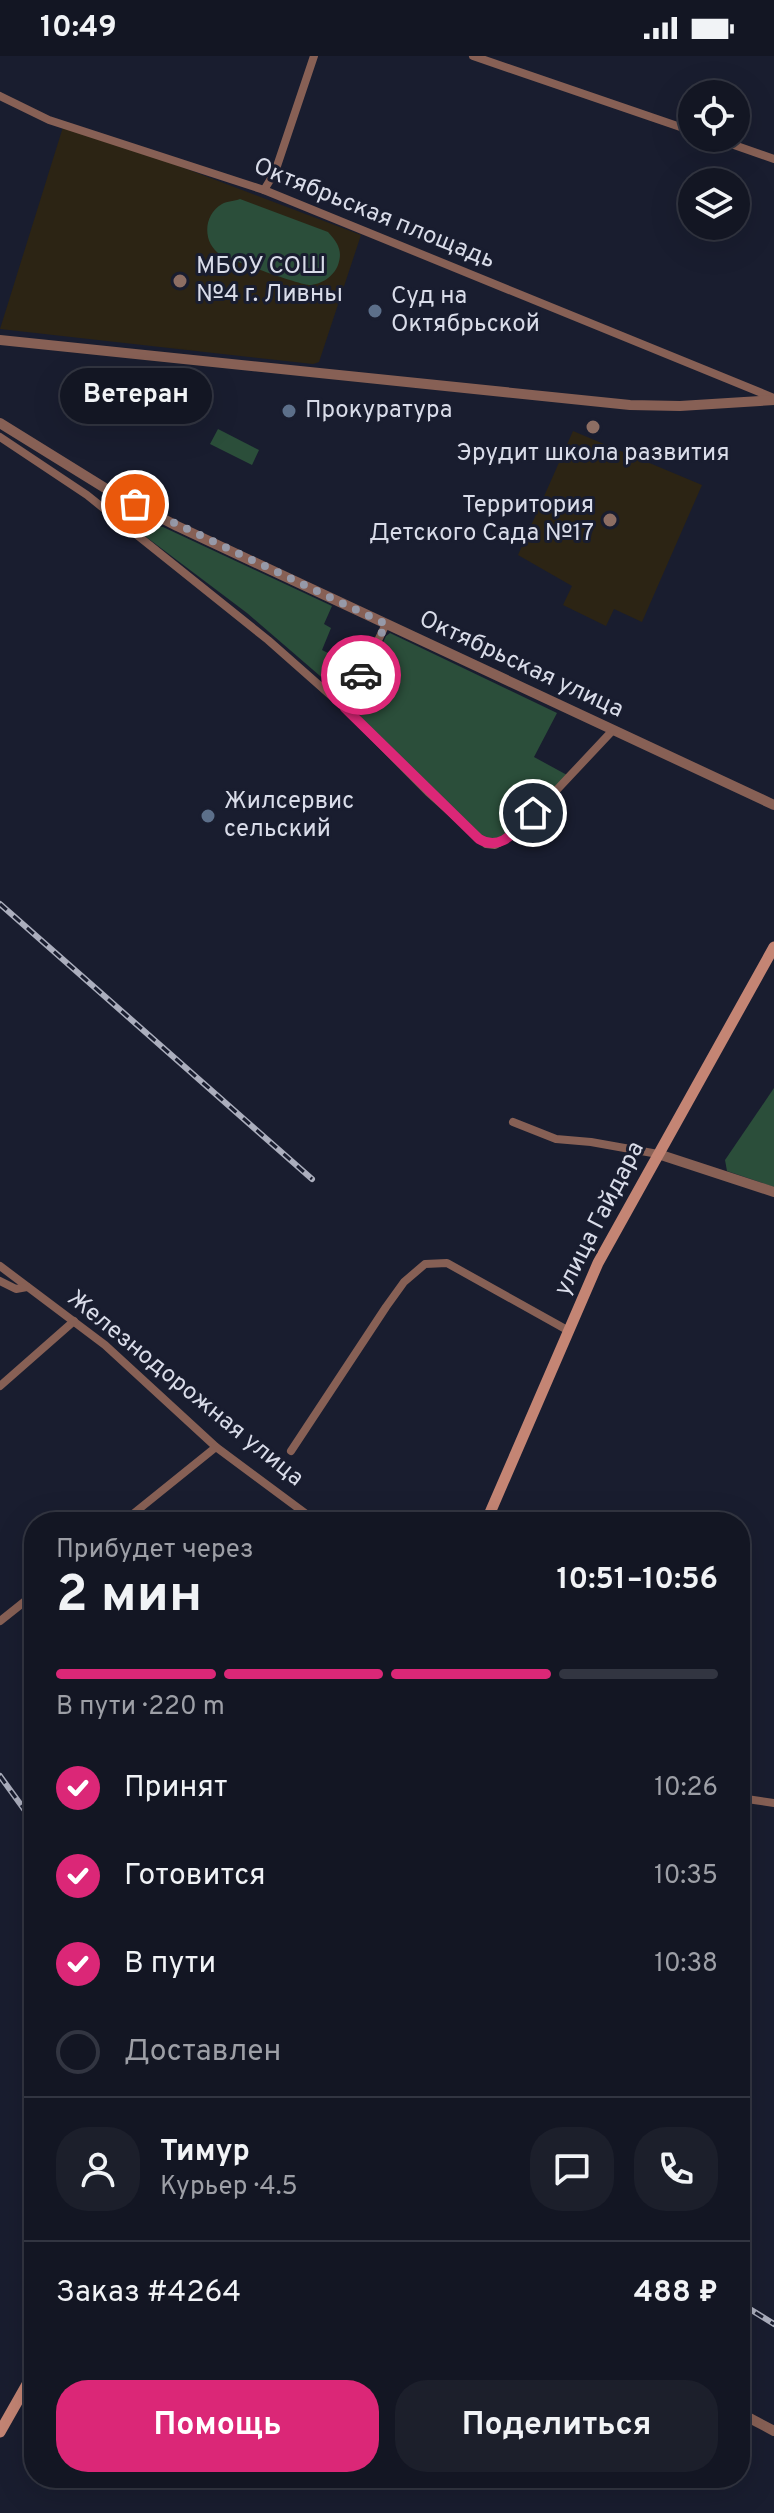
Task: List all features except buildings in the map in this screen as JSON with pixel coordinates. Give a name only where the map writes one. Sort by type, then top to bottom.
[{"type":"main road","name":"улица Гайдара","points":[[490,1512],[598,1263],[774,947]]},
{"type":"main road","points":[[0,2432],[24,2390]]},
{"type":"street","points":[[264,190],[275,172],[314,56]]},
{"type":"street","points":[[473,56],[678,126]]},
{"type":"street","name":"Октябрьская площадь","points":[[0,96],[49,120],[264,190],[774,399]]},
{"type":"street","points":[[750,151],[774,159]]},
{"type":"street","points":[[0,340],[630,405],[680,406],[774,399]]},
{"type":"street","name":"Октябрьская улица","points":[[0,423],[113,493],[177,526],[774,805]]},
{"type":"street","points":[[0,437],[87,495],[268,640],[345,708],[479,839],[495,845],[506,839],[613,730]]},
{"type":"street","points":[[345,708],[386,624]]},
{"type":"street","points":[[513,1122],[556,1139],[658,1154],[774,1192]]},
{"type":"street","points":[[291,1451],[386,1307],[413,1272],[425,1264],[447,1263],[569,1331]]},
{"type":"street","name":"Железнодорожная улица","points":[[0,1266],[105,1345],[216,1447],[304,1512]]},
{"type":"street","points":[[0,1281],[16,1289],[27,1287]]},
{"type":"street","points":[[0,1386],[74,1321]]},
{"type":"street","points":[[135,1512],[216,1447]]},
{"type":"street","points":[[0,1621],[24,1602]]},
{"type":"street","points":[[750,1799],[774,1803]]},
{"type":"street","points":[[750,2418],[774,2431]]},
{"type":"shaded area","name":"МБОУ СОШ №4 г. Ливны","points":[[63,127],[134,149],[361,235],[319,362],[313,364],[0,329]]},
{"type":"shaded area","name":"Территория Детского Сада №17","points":[[573,431],[702,485],[642,622],[614,609],[606,626],[563,605],[572,586],[518,555]]},
{"type":"green space","points":[[240,199],[328,232],[340,251],[333,273],[322,282],[309,285],[221,255],[210,244],[208,222],[222,204]]},
{"type":"green space","points":[[218,429],[259,450],[252,465],[210,444]]},
{"type":"green space","points":[[133,527],[163,527],[332,606],[324,624],[331,628],[322,650],[350,664],[361,642],[371,647],[348,692],[341,694],[247,613]]},
{"type":"green space","points":[[390,633],[557,713],[534,757],[567,775],[502,839],[485,839],[357,711],[356,701]]},
{"type":"green space","points":[[774,1088],[774,1187],[727,1171],[725,1160]]},
{"type":"railway","points":[[0,904],[312,1179]]},
{"type":"railway","points":[[0,1776],[24,1809]]},
{"type":"railway","points":[[750,2309],[774,2324]]},
{"type":"way so far","points":[[135,504],[386,624],[361,675]]},
{"type":"place","name":"МБОУ СОШ №4 г. Ливны","points":[[180,281]]},
{"type":"place","name":"Суд на Октябрьской","points":[[375,311]]},
{"type":"place","name":"Прокуратура","points":[[289,411]]},
{"type":"place","name":"Эрудит школа развития","points":[[593,427]]},
{"type":"place","name":"Ветеран","points":[[135,504]]},
{"type":"place","name":"Территория Детского Сада №17","points":[[610,520]]},
{"type":"place","name":"Жилсервис сельский","points":[[208,816]]},
{"type":"route","points":[[361,675],[345,708],[479,839],[486,844],[501,843],[533,813]]}]
